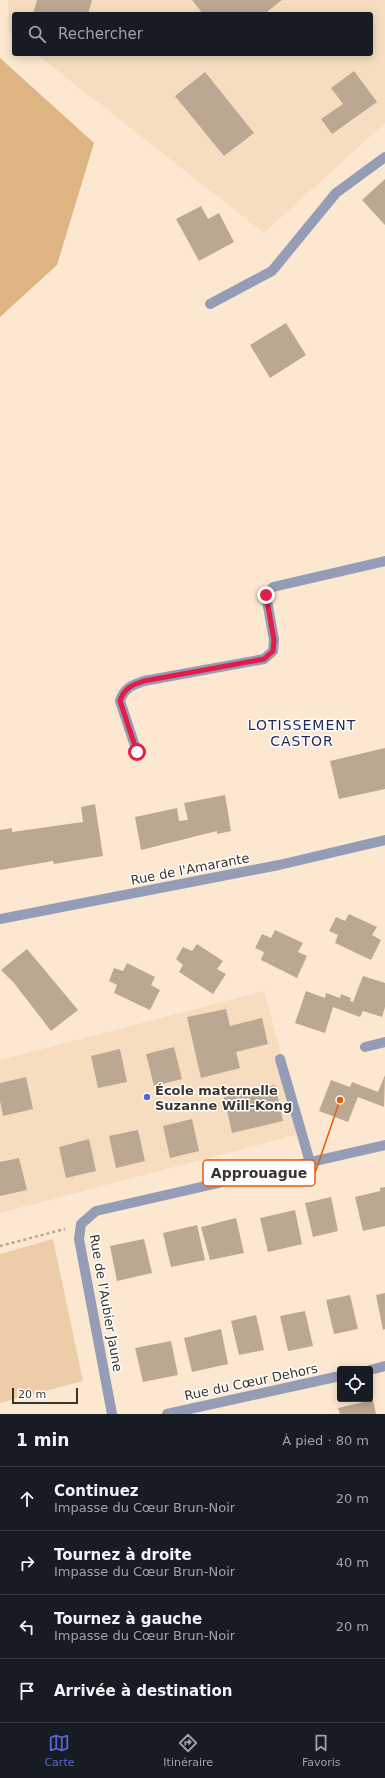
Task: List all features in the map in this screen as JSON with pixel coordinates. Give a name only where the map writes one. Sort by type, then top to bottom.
[{"type":"street","points":[[210,304],[272,271],[336,193],[385,157]]},
{"type":"street","points":[[137,752],[120,701],[123,693],[130,686],[144,681],[264,659],[273,651],[274,640],[266,595],[273,587],[385,561]]},
{"type":"street","name":"Rue de l'Amarante","points":[[0,919],[279,865],[385,840]]},
{"type":"street","points":[[365,1047],[385,1042]]},
{"type":"street","points":[[280,1060],[310,1162]]},
{"type":"street","name":"Rue de l'Aubier Jaune","points":[[112,1414],[79,1239],[81,1224],[96,1211],[385,1145]]},
{"type":"street","points":[[373,1369],[385,1366]]},
{"type":"street","name":"Rue du Cœur Dehors","points":[[167,1414],[337,1377]]},
{"type":"path","points":[[0,1246],[81,1224]]},
{"type":"shaded area","points":[[8,0],[385,0],[385,123],[264,233],[39,56],[373,56],[373,12],[12,12],[12,35],[9,32]]},
{"type":"shaded area","points":[[0,58],[94,143],[57,265],[0,317]]},
{"type":"shaded area","name":"École maternelle Suzanne Will-Kong","points":[[264,991],[303,1133],[0,1213],[0,1060]]},
{"type":"shaded area","points":[[53,1239],[83,1381],[0,1403],[0,1254]]},
{"type":"building","points":[[37,0],[92,0],[89,12],[34,12]]},
{"type":"building","points":[[192,0],[282,0],[267,12],[201,12]]},
{"type":"building","points":[[354,71],[377,102],[332,134],[321,119],[343,104],[331,88]]},
{"type":"building","points":[[205,72],[254,133],[224,156],[175,96]]},
{"type":"building","points":[[385,179],[385,225],[362,200]]},
{"type":"building","points":[[201,206],[208,219],[219,213],[234,242],[199,261],[176,219]]},
{"type":"building","points":[[286,323],[306,355],[270,378],[250,345]]},
{"type":"building","points":[[385,748],[385,789],[339,799],[330,761]]},
{"type":"building","points":[[225,795],[231,831],[217,834],[217,831],[141,850],[135,817],[177,808],[179,821],[188,820],[184,803]]},
{"type":"building","points":[[95,804],[103,856],[54,864],[53,861],[0,870],[0,830],[12,828],[12,832],[83,822],[81,807]]},
{"type":"building","points":[[349,914],[377,927],[372,935],[381,940],[371,960],[335,943],[338,935],[329,931],[336,917],[345,921]]},
{"type":"building","points":[[275,930],[303,943],[298,952],[307,956],[297,978],[261,960],[264,952],[255,948],[262,934],[271,938]]},
{"type":"building","points":[[197,944],[223,961],[217,969],[226,974],[213,994],[179,972],[183,965],[176,959],[183,947],[192,951]]},
{"type":"building","points":[[27,949],[78,1010],[51,1031],[14,983],[1,970]]},
{"type":"building","points":[[127,963],[155,977],[151,985],[160,990],[150,1010],[114,993],[117,985],[109,981],[114,968],[123,971]]},
{"type":"building","points":[[363,976],[385,983],[385,1007],[382,1017],[363,1011],[360,1017],[333,1007],[325,1033],[295,1023],[306,991],[325,998],[326,993],[340,998],[341,994],[351,998],[350,1001],[353,1002]]},
{"type":"building","points":[[226,1009],[230,1026],[262,1018],[268,1044],[236,1052],[240,1068],[201,1078],[187,1017]]},
{"type":"building","points":[[174,1047],[182,1079],[154,1086],[146,1054]]},
{"type":"building","points":[[120,1049],[127,1082],[98,1088],[91,1056]]},
{"type":"building","points":[[385,1075],[384,1107],[358,1097],[348,1122],[319,1111],[331,1080],[350,1087],[352,1082],[378,1092]]},
{"type":"building","points":[[26,1077],[33,1109],[3,1116],[0,1101],[0,1083]]},
{"type":"building","points":[[275,1085],[283,1121],[232,1133],[224,1097]]},
{"type":"building","points":[[192,1119],[199,1151],[170,1158],[163,1126]]},
{"type":"building","points":[[138,1130],[145,1161],[116,1168],[109,1136]]},
{"type":"building","points":[[89,1139],[96,1171],[66,1178],[59,1147]]},
{"type":"building","points":[[19,1158],[27,1190],[0,1196],[0,1162]]},
{"type":"building","points":[[385,1187],[385,1226],[363,1231],[355,1197],[380,1191],[380,1188]]},
{"type":"building","points":[[331,1197],[338,1231],[313,1237],[305,1203]]},
{"type":"building","points":[[295,1210],[302,1244],[268,1252],[260,1218]]},
{"type":"building","points":[[236,1218],[244,1253],[210,1260],[201,1227]]},
{"type":"building","points":[[197,1225],[205,1260],[171,1267],[163,1233]]},
{"type":"building","points":[[144,1239],[152,1273],[117,1281],[110,1246]]},
{"type":"building","points":[[385,1293],[385,1329],[383,1330],[376,1295]]},
{"type":"building","points":[[350,1295],[358,1329],[334,1334],[326,1300]]},
{"type":"building","points":[[305,1311],[313,1346],[288,1351],[280,1316]]},
{"type":"building","points":[[256,1315],[264,1350],[239,1355],[231,1321]]},
{"type":"building","points":[[221,1329],[228,1364],[192,1372],[184,1338]]},
{"type":"building","points":[[171,1341],[178,1375],[143,1382],[135,1348]]},
{"type":"building","points":[[373,1400],[376,1414],[340,1414],[338,1408],[364,1402],[373,1402]]},
{"type":"place","name":"École maternelle Suzanne Will-Kong","points":[[147,1097]]},
{"type":"place","name":"Approuague","points":[[340,1100]]},
{"type":"district","name":"LOTISSEMENT CASTOR","points":[[302,734]]},
{"type":"route","points":[[137,752],[120,701],[123,693],[130,686],[144,681],[264,659],[273,651],[274,640],[266,595]]}]
